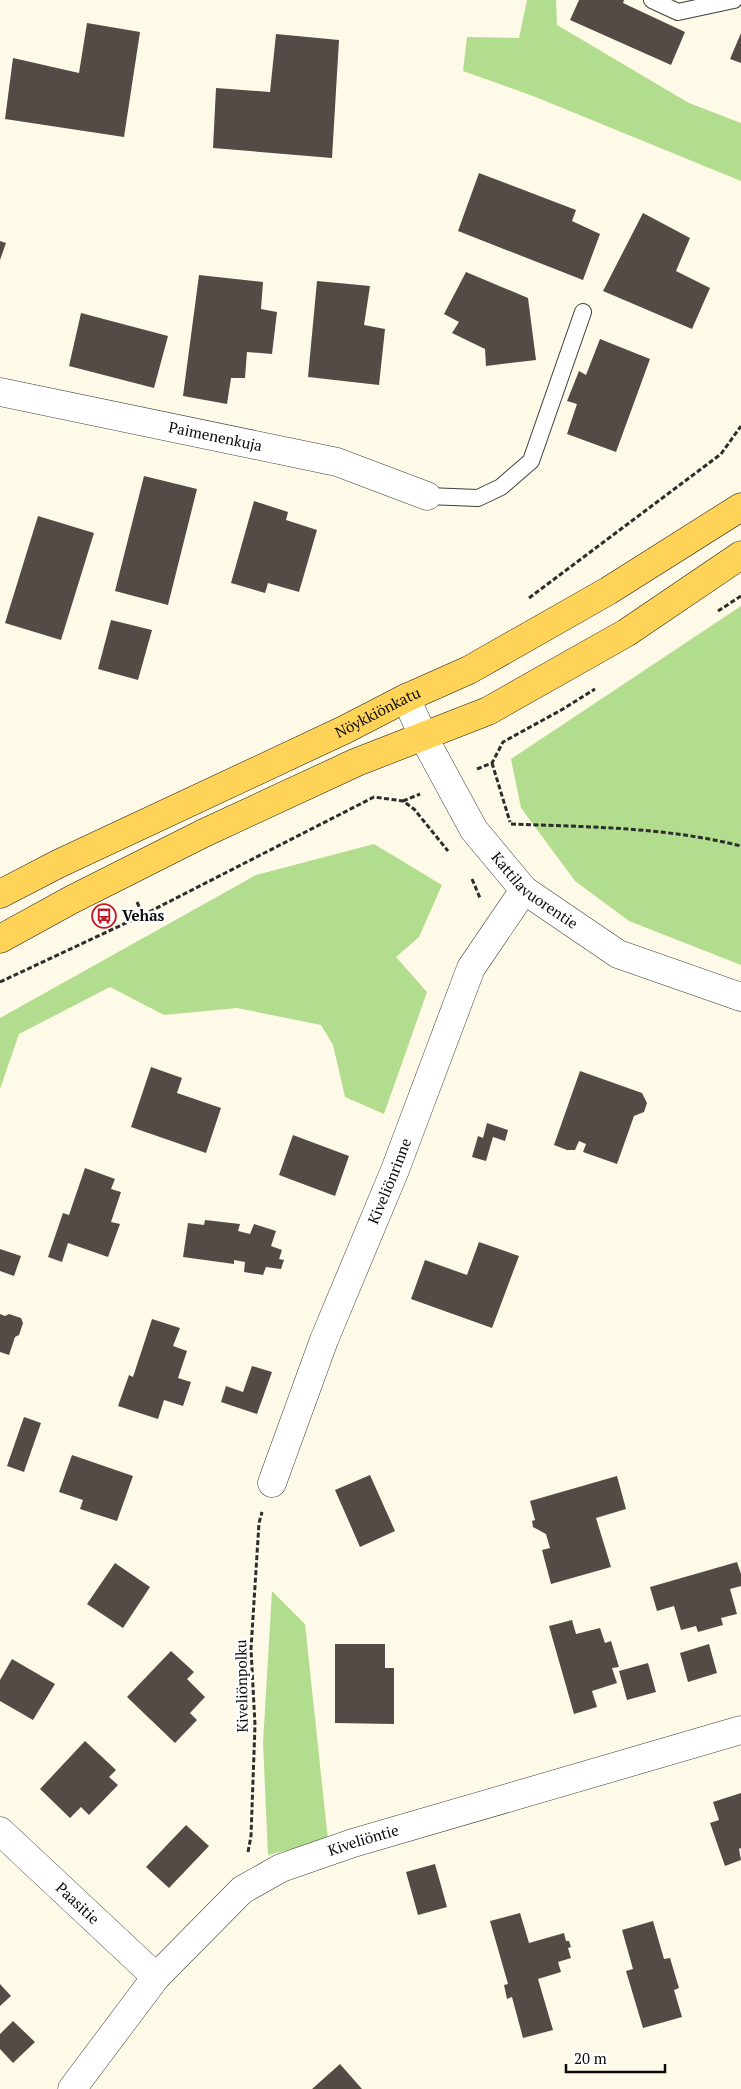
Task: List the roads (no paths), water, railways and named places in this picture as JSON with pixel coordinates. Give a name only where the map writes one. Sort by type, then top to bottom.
[{"type":"main road","name":"Nöykkiönkatu","points":[[0,894],[58,864],[344,730],[406,698],[469,670],[608,591],[741,507]]},
{"type":"main road","points":[[0,939],[71,900],[204,833],[357,762],[424,738],[488,711],[626,633],[741,555]]},
{"type":"street","name":"Paimenenkuja","points":[[0,392],[337,462],[427,496]]},
{"type":"street","name":"Kattilavuorentie","points":[[406,698],[424,738],[474,830],[524,890],[618,954],[741,997]]},
{"type":"street","name":"Kiveliönrinne","points":[[272,1483],[324,1340],[395,1170],[471,968],[524,890]]},
{"type":"street","name":"Kiveliöntie","points":[[72,2089],[156,1977],[242,1890],[281,1868],[354,1843],[741,1730]]},
{"type":"street","name":"Paasitie","points":[[0,1831],[156,1977]]},
{"type":"lane","points":[[652,0],[678,12],[734,0]]},
{"type":"lane","points":[[427,496],[478,498],[501,487],[530,461],[583,312]]},
{"type":"place","name":"Vehas","points":[[104,916]]}]
